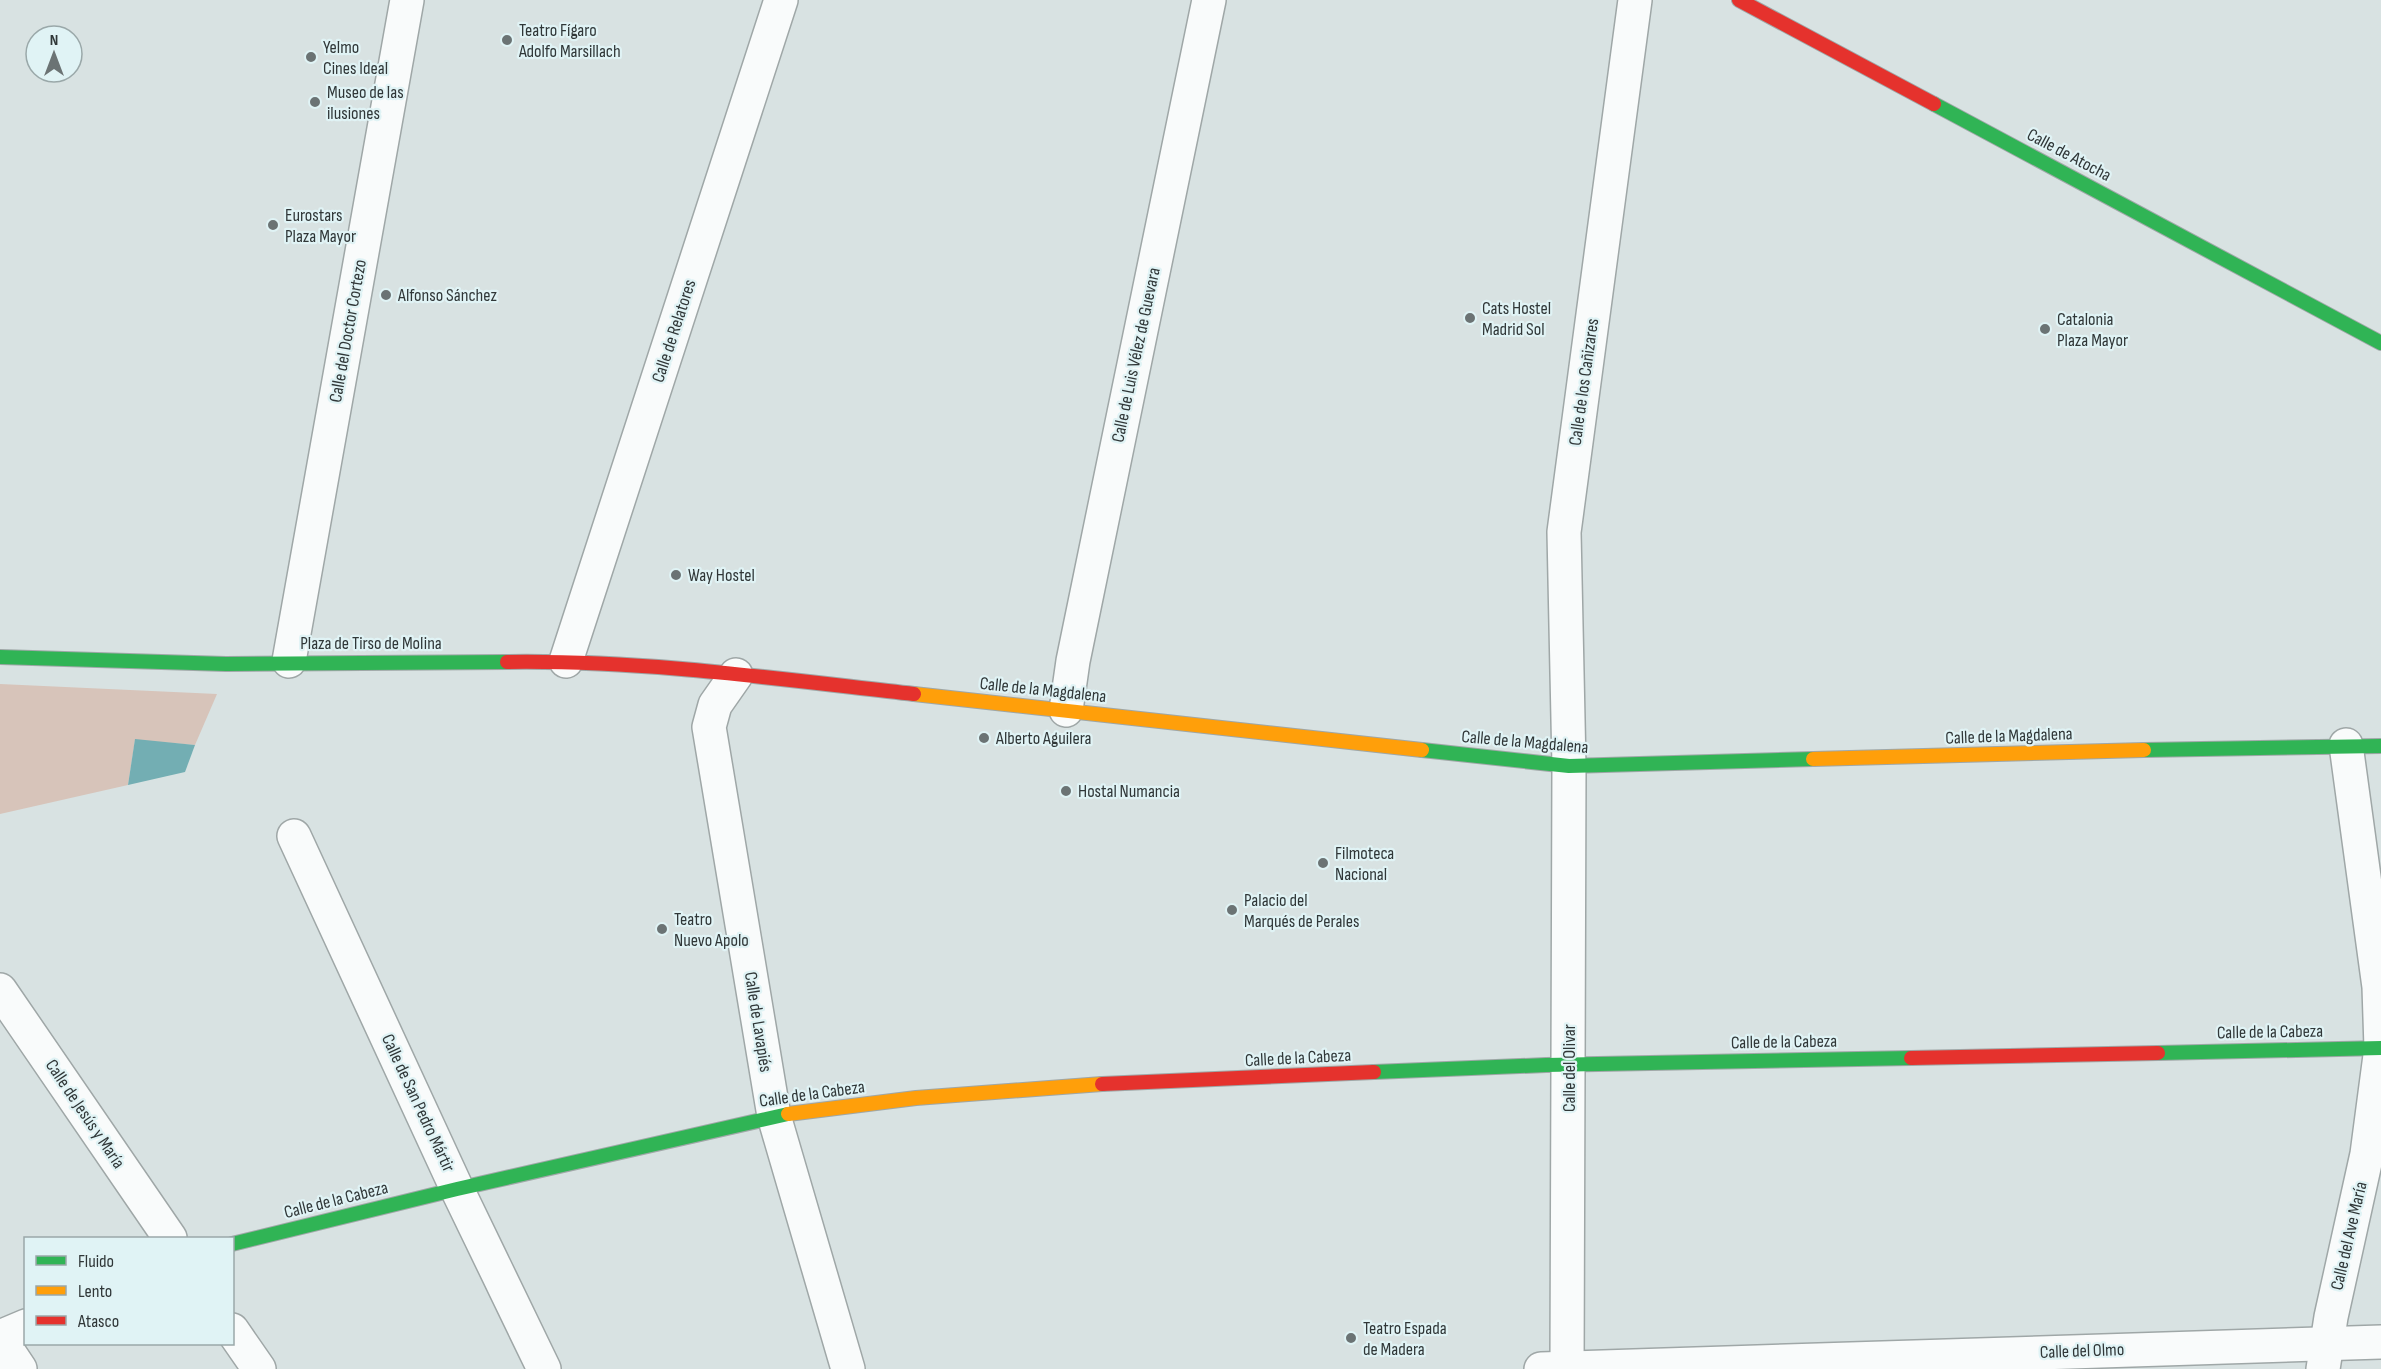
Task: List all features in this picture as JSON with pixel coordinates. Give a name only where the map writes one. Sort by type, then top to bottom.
[{"type":"street","name":"Calle del Doctor Cortezo","points":[[290,662],[407,0]]},
{"type":"street","name":"Calle de Relatores","points":[[566,661],[781,0]]},
{"type":"street","name":"Calle de Luis Vélez de Guevara","points":[[1066,710],[1073,662],[1209,0]]},
{"type":"street","name":"Calle de los Cañizares","points":[[1569,766],[1564,532],[1635,0]]},
{"type":"street","name":"Calle de Atocha","points":[[1740,0],[2381,343]]},
{"type":"street","name":"Plaza de Tirso de Molina","points":[[0,657],[226,664],[566,661],[739,675]]},
{"type":"street","name":"Calle de la Magdalena","points":[[739,675],[1569,766],[2346,745],[2381,746]]},
{"type":"street","name":"Calle de Lavapiés","points":[[739,675],[715,705],[709,727],[774,1116],[848,1369]]},
{"type":"street","name":"Calle del Ave María","points":[[2325,1356],[2331,1317],[2374,1154],[2381,1048],[2379,987],[2346,745]]},
{"type":"street","name":"Calle del Olivar","points":[[1559,1369],[1569,1064],[1569,766]]},
{"type":"street","name":"Calle de San Pedro Mártir","points":[[294,836],[457,1189],[544,1369]]},
{"type":"street","name":"Calle de Jesús y María","points":[[0,990],[169,1237]]},
{"type":"street","name":"Calle de la Cabeza","points":[[234,1244],[457,1189],[774,1116],[916,1098],[1083,1085],[1569,1064],[2381,1048]]},
{"type":"street","points":[[0,1337],[24,1327]]},
{"type":"street","points":[[234,1333],[260,1369]]},
{"type":"street","name":"Calle del Olmo","points":[[1559,1369],[2325,1356],[2381,1342]]},
{"type":"street","points":[[0,1344],[6,1348],[20,1369]]},
{"type":"shaded area","points":[[0,684],[217,694],[195,745],[135,740],[128,785],[0,814]]},
{"type":"water","points":[[135,739],[195,745],[185,772],[128,785]]},
{"type":"traffic: fast","points":[[1934,104],[2381,343]]},
{"type":"traffic: fast","points":[[0,657],[226,664],[507,662]]},
{"type":"traffic: fast","points":[[2144,750],[2381,746]]},
{"type":"traffic: fast","points":[[1422,750],[1569,766],[1813,759]]},
{"type":"traffic: fast","points":[[2158,1053],[2381,1048]]},
{"type":"traffic: fast","points":[[1374,1072],[1546,1065],[1911,1058]]},
{"type":"traffic: fast","points":[[234,1244],[457,1189],[788,1114]]},
{"type":"traffic: slow","points":[[914,694],[1422,750]]},
{"type":"traffic: slow","points":[[1813,759],[2144,750]]},
{"type":"traffic: slow","points":[[788,1114],[916,1098],[1102,1084]]},
{"type":"traffic: jam","points":[[1739,0],[1934,104]]},
{"type":"traffic: jam","points":[[507,662],[660,667],[914,694]]},
{"type":"traffic: jam","points":[[1911,1058],[2158,1053]]},
{"type":"traffic: jam","points":[[1102,1084],[1374,1072]]},
{"type":"place","name":"Teatro Fígaro Adolfo Marsillach","points":[[507,40]]},
{"type":"place","name":"Yelmo Cines Ideal","points":[[311,57]]},
{"type":"place","name":"Museo de las ilusiones","points":[[315,102]]},
{"type":"place","name":"Eurostars Plaza Mayor","points":[[273,225]]},
{"type":"place","name":"Alfonso Sánchez","points":[[386,295]]},
{"type":"place","name":"Cats Hostel Madrid Sol","points":[[1470,318]]},
{"type":"place","name":"Catalonia Plaza Mayor","points":[[2045,329]]},
{"type":"place","name":"Way Hostel","points":[[676,575]]},
{"type":"place","name":"Alberto Aguilera","points":[[984,738]]},
{"type":"place","name":"Hostal Numancia","points":[[1066,791]]},
{"type":"place","name":"Filmoteca Nacional","points":[[1323,863]]},
{"type":"place","name":"Palacio del Marqués de Perales","points":[[1232,910]]},
{"type":"place","name":"Teatro Nuevo Apolo","points":[[662,929]]},
{"type":"place","name":"Teatro Espada de Madera","points":[[1351,1338]]}]
